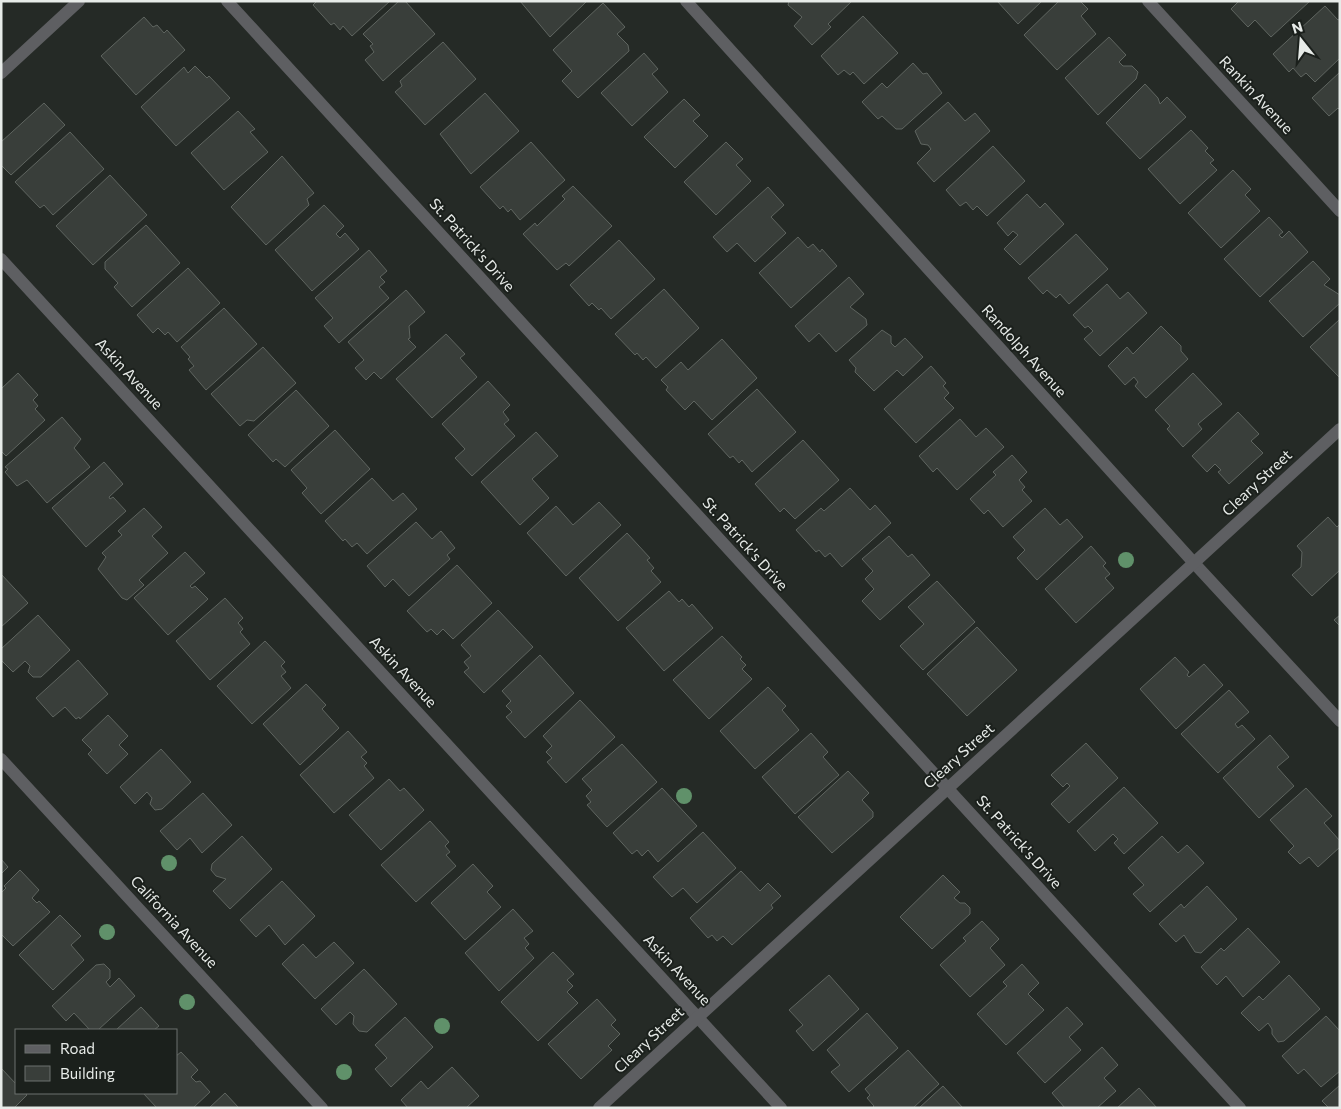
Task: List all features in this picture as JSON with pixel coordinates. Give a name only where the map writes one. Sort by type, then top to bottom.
[{"type":"street","points":[[1,73],[79,1]]},
{"type":"street","name":"St. Patrick's Drive","points":[[227,1],[1240,1108]]},
{"type":"street","name":"Randolph Avenue","points":[[686,1],[1194,563],[1340,721]]},
{"type":"street","name":"Rankin Avenue","points":[[1148,1],[1340,211]]},
{"type":"street","name":"Askin Avenue","points":[[1,259],[781,1108]]},
{"type":"street","name":"Cleary Street","points":[[599,1108],[1340,429]]},
{"type":"street","name":"California Avenue","points":[[1,759],[322,1108]]},
{"type":"building","points":[[317,1],[390,1],[352,36],[343,26],[340,30],[334,23],[331,25],[313,5]]},
{"type":"building","points":[[399,1],[405,1],[435,34],[383,81],[365,60],[374,52],[370,46],[373,44],[363,34]]},
{"type":"building","points":[[520,1],[587,1],[550,37]]},
{"type":"building","points":[[789,1],[852,1],[828,24],[831,27],[812,45],[794,26],[802,17],[788,5]]},
{"type":"building","points":[[997,1],[1042,1],[1018,24]]},
{"type":"building","points":[[1059,1],[1080,1],[1088,9],[1081,16],[1096,34],[1057,70],[1024,35]]},
{"type":"building","points":[[1239,1],[1310,1],[1271,37],[1255,20],[1248,27],[1231,9]]},
{"type":"building","points":[[603,3],[625,27],[617,34],[628,45],[629,51],[578,98],[562,81],[572,71],[553,50]]},
{"type":"building","points":[[1325,6],[1338,20],[1340,19],[1340,58],[1315,82],[1306,73],[1301,77],[1293,68],[1289,72],[1273,54]]},
{"type":"building","points":[[863,16],[898,53],[864,84],[853,72],[850,75],[844,70],[838,75],[821,56]]},
{"type":"building","points":[[144,17],[153,27],[157,25],[164,33],[167,30],[185,50],[136,95],[101,56]]},
{"type":"building","points":[[1109,37],[1126,55],[1119,62],[1123,66],[1132,66],[1138,72],[1136,79],[1098,115],[1065,78]]},
{"type":"building","points":[[443,42],[476,79],[425,125],[395,92],[402,86],[400,81]]},
{"type":"building","points":[[644,53],[658,69],[652,74],[668,92],[632,126],[601,93]]},
{"type":"building","points":[[913,63],[923,74],[927,73],[942,93],[902,129],[896,129],[882,116],[878,119],[862,102],[882,83],[887,88]]},
{"type":"building","points":[[195,66],[207,78],[209,76],[230,98],[176,146],[141,107],[184,67],[188,73]]},
{"type":"building","points":[[1340,72],[1340,110],[1338,108],[1329,116],[1312,98]]},
{"type":"building","points":[[1145,84],[1158,98],[1160,104],[1167,97],[1186,117],[1140,159],[1106,123]]},
{"type":"building","points":[[485,93],[519,131],[471,174],[440,134]]},
{"type":"building","points":[[684,99],[700,115],[693,121],[708,136],[675,168],[644,137]]},
{"type":"building","points":[[948,102],[965,121],[975,113],[990,131],[934,182],[917,163],[931,149],[928,145],[921,144],[915,131]]},
{"type":"building","points":[[44,103],[65,125],[11,175],[1,165],[1,142]]},
{"type":"building","points":[[238,111],[255,129],[250,132],[268,152],[224,190],[191,153]]},
{"type":"building","points":[[1191,130],[1208,148],[1205,151],[1214,160],[1210,163],[1217,170],[1180,204],[1148,169]]},
{"type":"building","points":[[70,132],[104,169],[53,215],[44,205],[40,208],[15,182]]},
{"type":"building","points":[[531,142],[565,180],[520,220],[511,209],[508,212],[503,206],[500,209],[480,187]]},
{"type":"building","points":[[726,142],[743,159],[736,165],[751,181],[716,215],[684,182]]},
{"type":"building","points":[[993,146],[1025,181],[987,216],[977,206],[973,210],[966,202],[960,206],[946,190]]},
{"type":"building","points":[[282,156],[314,193],[307,199],[309,205],[266,245],[231,207]]},
{"type":"building","points":[[1233,170],[1251,189],[1245,195],[1260,211],[1221,248],[1188,213]]},
{"type":"building","points":[[110,175],[147,215],[93,265],[56,226]]},
{"type":"building","points":[[573,186],[612,226],[569,266],[566,263],[557,270],[523,234],[535,223],[537,226],[565,199],[562,196]]},
{"type":"building","points":[[768,187],[784,205],[771,217],[786,233],[755,262],[737,243],[727,252],[713,237]]},
{"type":"building","points":[[1027,194],[1040,208],[1045,203],[1064,224],[1020,265],[1004,249],[1018,235],[1013,231],[1008,236],[997,223]]},
{"type":"building","points":[[324,205],[344,226],[336,234],[340,238],[345,233],[359,249],[312,291],[275,250]]},
{"type":"building","points":[[1269,217],[1283,232],[1279,235],[1282,238],[1289,231],[1308,252],[1260,297],[1224,259]]},
{"type":"building","points":[[146,225],[180,263],[132,307],[114,287],[118,283],[105,269],[105,262]]},
{"type":"building","points":[[1076,234],[1108,269],[1069,304],[1060,294],[1056,298],[1047,290],[1043,294],[1028,278]]},
{"type":"building","points":[[798,237],[808,248],[813,244],[820,252],[822,249],[837,266],[791,308],[759,273]]},
{"type":"building","points":[[619,240],[655,279],[611,319],[601,308],[599,310],[592,303],[589,306],[570,285]]},
{"type":"building","points":[[369,250],[387,271],[380,277],[385,282],[379,287],[389,298],[339,343],[324,326],[333,318],[315,298]]},
{"type":"building","points":[[1313,261],[1330,279],[1324,285],[1340,295],[1340,303],[1303,337],[1269,301]]},
{"type":"building","points":[[188,268],[220,303],[177,342],[168,332],[165,335],[158,328],[153,333],[137,315]]},
{"type":"building","points":[[849,277],[864,294],[850,307],[866,319],[867,325],[836,352],[819,333],[809,342],[795,326]]},
{"type":"building","points":[[1107,284],[1120,299],[1128,292],[1147,313],[1100,356],[1084,339],[1093,331],[1088,326],[1085,328],[1073,315]]},
{"type":"building","points":[[664,289],[699,328],[656,368],[646,357],[643,360],[637,353],[635,355],[615,334]]},
{"type":"building","points":[[406,290],[425,312],[409,326],[410,338],[408,339],[416,347],[381,379],[374,372],[366,380],[355,368],[364,360],[348,342]]},
{"type":"building","points":[[224,308],[257,344],[206,390],[189,370],[194,366],[188,359],[190,357],[181,347]]},
{"type":"building","points":[[1340,319],[1340,378],[1310,347]]},
{"type":"building","points":[[1161,326],[1181,346],[1181,351],[1188,359],[1146,398],[1135,386],[1138,382],[1134,377],[1125,385],[1108,366],[1127,347],[1133,354]]},
{"type":"building","points":[[882,330],[891,336],[891,343],[895,347],[905,338],[923,357],[903,376],[897,370],[874,391],[855,372],[856,368],[849,360]]},
{"type":"building","points":[[446,334],[465,354],[460,358],[477,377],[432,418],[396,379]]},
{"type":"building","points":[[722,339],[757,378],[712,420],[694,401],[685,410],[666,390],[668,387],[661,380],[681,362],[688,370]]},
{"type":"building","points":[[263,347],[296,383],[254,421],[247,420],[240,426],[211,394]]},
{"type":"building","points":[[931,366],[946,383],[943,386],[949,393],[944,398],[954,408],[916,443],[884,409]]},
{"type":"building","points":[[18,373],[38,395],[33,400],[38,406],[35,409],[45,420],[6,456],[1,451],[1,389]]},
{"type":"building","points":[[1193,373],[1222,404],[1198,424],[1202,429],[1183,447],[1167,429],[1170,426],[1155,410]]},
{"type":"building","points":[[488,381],[510,405],[503,412],[509,420],[504,424],[515,436],[472,476],[455,458],[465,449],[442,424]]},
{"type":"building","points":[[757,389],[796,432],[752,472],[742,460],[739,463],[733,456],[730,458],[708,434]]},
{"type":"building","points":[[296,390],[329,426],[285,467],[276,459],[273,462],[248,435]]},
{"type":"building","points":[[1238,412],[1259,434],[1251,441],[1263,453],[1229,484],[1218,472],[1221,470],[1215,464],[1207,472],[1192,456]]},
{"type":"building","points":[[62,417],[81,439],[74,448],[90,467],[47,503],[27,480],[17,486],[5,472],[8,469],[5,467]]},
{"type":"building","points":[[960,419],[976,437],[986,428],[1004,447],[957,490],[937,468],[933,472],[919,456]]},
{"type":"building","points":[[335,430],[370,469],[321,514],[302,493],[307,488],[291,470]]},
{"type":"building","points":[[536,432],[558,456],[532,479],[549,498],[520,525],[481,482]]},
{"type":"building","points":[[803,440],[839,480],[795,519],[784,508],[780,512],[755,484]]},
{"type":"building","points":[[1012,455],[1027,472],[1019,480],[1025,487],[1022,490],[1032,501],[1003,527],[988,510],[984,514],[970,499],[996,475],[993,472]]},
{"type":"building","points":[[104,462],[123,484],[109,497],[110,499],[113,497],[126,511],[86,547],[52,508]]},
{"type":"building","points":[[372,478],[393,501],[403,493],[417,509],[367,554],[357,543],[352,547],[345,539],[343,541],[325,521]]},
{"type":"building","points":[[850,488],[870,510],[875,505],[891,523],[842,567],[830,553],[825,557],[819,550],[816,552],[796,530],[821,508],[824,511]]},
{"type":"building","points":[[599,502],[621,525],[566,576],[527,533],[556,506],[573,525]]},
{"type":"building","points":[[144,508],[162,527],[152,536],[168,553],[139,580],[144,585],[127,600],[122,598],[98,569],[106,557],[102,553],[122,535],[118,531]]},
{"type":"building","points":[[1045,508],[1060,525],[1067,519],[1083,537],[1037,580],[1017,558],[1025,550],[1013,537]]},
{"type":"building","points":[[1328,517],[1337,527],[1340,524],[1340,570],[1312,596],[1292,575],[1301,567],[1302,552],[1297,546]]},
{"type":"building","points":[[416,522],[432,539],[441,531],[455,548],[447,555],[450,559],[409,596],[393,579],[385,587],[367,566]]},
{"type":"building","points":[[627,533],[650,558],[647,560],[654,568],[651,571],[661,582],[618,621],[579,578]]},
{"type":"building","points":[[889,536],[908,557],[912,554],[930,575],[880,620],[862,601],[874,589],[865,579],[873,571],[862,559]]},
{"type":"building","points":[[1091,546],[1106,563],[1103,566],[1110,574],[1105,578],[1114,588],[1076,623],[1045,589]]},
{"type":"building","points":[[185,552],[205,573],[190,586],[192,588],[195,586],[208,599],[168,635],[134,598]]},
{"type":"building","points":[[457,565],[492,603],[453,639],[443,629],[437,635],[431,629],[427,632],[407,611]]},
{"type":"building","points":[[1,574],[28,603],[1,627]]},
{"type":"building","points":[[937,581],[975,622],[923,670],[900,646],[924,624],[908,607]]},
{"type":"building","points":[[669,591],[679,602],[682,599],[689,607],[692,604],[713,628],[664,671],[626,628]]},
{"type":"building","points":[[225,598],[243,618],[238,623],[243,629],[240,632],[250,644],[210,680],[176,641]]},
{"type":"building","points":[[498,610],[533,647],[484,693],[464,672],[469,668],[464,662],[471,656],[461,645]]},
{"type":"building","points":[[38,615],[70,650],[41,677],[33,677],[28,672],[30,666],[25,661],[13,672],[1,660],[1,649]]},
{"type":"building","points":[[1340,615],[1340,626],[1334,620]]},
{"type":"building","points":[[977,627],[1017,670],[967,716],[927,674]]},
{"type":"building","points":[[722,636],[742,657],[740,659],[746,665],[742,669],[752,679],[709,719],[673,680]]},
{"type":"building","points":[[265,641],[285,662],[281,666],[286,672],[281,676],[291,688],[252,724],[217,686]]},
{"type":"building","points":[[540,655],[574,693],[525,738],[506,717],[512,712],[506,706],[511,701],[502,691]]},
{"type":"building","points":[[1175,657],[1189,672],[1187,675],[1189,677],[1204,664],[1223,685],[1176,729],[1140,689]]},
{"type":"building","points":[[78,660],[108,694],[80,719],[79,717],[76,719],[65,707],[53,717],[36,698]]},
{"type":"building","points":[[306,684],[326,705],[322,709],[339,728],[300,765],[263,724]]},
{"type":"building","points":[[768,687],[786,706],[782,710],[799,730],[755,769],[720,731]]},
{"type":"building","points":[[1229,690],[1249,712],[1235,724],[1238,728],[1242,725],[1255,739],[1218,773],[1181,734]]},
{"type":"building","points":[[580,700],[615,737],[566,783],[547,762],[552,758],[546,752],[552,746],[543,736]]},
{"type":"building","points":[[108,715],[128,736],[119,745],[128,754],[107,774],[88,754],[92,750],[82,740]]},
{"type":"building","points":[[348,731],[367,752],[361,757],[367,763],[364,766],[374,778],[334,813],[300,775]]},
{"type":"building","points":[[811,733],[828,752],[823,757],[839,775],[795,814],[762,777]]},
{"type":"building","points":[[1270,735],[1289,757],[1277,767],[1294,786],[1259,818],[1223,778]]},
{"type":"building","points":[[1086,743],[1118,778],[1069,823],[1051,804],[1070,786],[1067,783],[1063,787],[1051,775]]},
{"type":"building","points":[[622,744],[657,782],[607,827],[587,805],[591,802],[586,796],[592,790],[582,779]]},
{"type":"building","points":[[161,749],[191,782],[162,809],[155,810],[150,804],[152,798],[147,792],[135,804],[120,787]]},
{"type":"building","points":[[848,771],[869,793],[862,800],[873,812],[873,817],[832,853],[798,817]]},
{"type":"building","points":[[389,779],[400,791],[404,788],[424,810],[381,850],[349,815]]},
{"type":"building","points":[[1124,787],[1158,823],[1124,854],[1114,843],[1118,839],[1113,834],[1095,851],[1077,831]]},
{"type":"building","points":[[662,788],[697,826],[658,862],[648,850],[642,856],[637,850],[632,854],[613,833]]},
{"type":"building","points":[[1306,788],[1332,816],[1324,823],[1340,841],[1340,847],[1318,867],[1309,857],[1300,864],[1288,852],[1294,846],[1270,820]]},
{"type":"building","points":[[203,793],[232,825],[202,853],[190,838],[177,850],[160,831]]},
{"type":"building","points":[[430,821],[449,842],[445,846],[450,852],[446,855],[456,866],[416,902],[381,865]]},
{"type":"building","points":[[703,832],[736,868],[697,903],[683,888],[672,897],[653,877]]},
{"type":"building","points":[[242,836],[272,869],[230,909],[213,891],[226,879],[216,876],[211,870],[212,864]]},
{"type":"building","points":[[1162,836],[1178,853],[1187,845],[1204,863],[1150,912],[1133,894],[1144,885],[1128,868]]},
{"type":"building","points":[[1,859],[8,867],[1,874]]},
{"type":"building","points":[[473,864],[493,886],[487,892],[501,907],[465,940],[431,903]]},
{"type":"building","points":[[20,870],[39,890],[32,898],[37,903],[39,901],[50,912],[13,946],[1,934],[1,893],[6,888],[4,886]]},
{"type":"building","points":[[741,871],[760,891],[768,883],[781,896],[771,905],[773,908],[732,945],[723,936],[717,941],[712,935],[708,938],[690,918]]},
{"type":"building","points":[[943,875],[960,892],[954,898],[960,903],[965,903],[970,908],[970,914],[932,949],[900,917]]},
{"type":"building","points":[[282,881],[315,916],[285,945],[269,925],[256,937],[240,920]]},
{"type":"building","points":[[1207,886],[1237,919],[1201,953],[1195,952],[1184,935],[1176,942],[1159,924],[1181,904],[1184,908]]},
{"type":"building","points":[[513,909],[533,931],[524,938],[529,944],[525,948],[534,958],[499,991],[465,953]]},
{"type":"building","points":[[60,915],[81,936],[71,945],[84,960],[53,990],[19,955]]},
{"type":"building","points":[[982,921],[999,939],[990,948],[1005,965],[970,997],[940,965],[966,941],[963,938]]},
{"type":"building","points":[[1248,928],[1280,962],[1243,997],[1226,976],[1217,985],[1201,967],[1221,948],[1224,951]]},
{"type":"building","points":[[334,942],[354,963],[315,999],[282,964],[303,944],[316,958]]},
{"type":"building","points":[[553,952],[574,974],[567,980],[573,986],[567,992],[578,1003],[538,1041],[501,1002]]},
{"type":"building","points":[[104,964],[110,970],[110,978],[106,982],[110,987],[119,978],[135,996],[99,1029],[89,1029],[74,1013],[66,1021],[52,1006],[96,965]]},
{"type":"building","points":[[1022,964],[1039,983],[1028,994],[1044,1010],[1006,1045],[977,1014],[1007,986],[1003,982]]},
{"type":"building","points":[[364,969],[397,1004],[367,1032],[359,1031],[353,1024],[354,1016],[350,1012],[336,1025],[321,1009]]},
{"type":"building","points":[[829,975],[859,1009],[813,1051],[796,1031],[803,1025],[789,1010]]},
{"type":"building","points":[[1289,975],[1320,1009],[1284,1041],[1278,1042],[1272,1034],[1272,1029],[1268,1023],[1259,1031],[1241,1013],[1259,996],[1263,1000]]},
{"type":"building","points":[[597,999],[616,1020],[611,1025],[620,1034],[608,1046],[612,1050],[581,1079],[548,1044]]},
{"type":"building","points":[[141,1007],[159,1026],[155,1029],[117,1029]]},
{"type":"building","points":[[1067,1007],[1083,1024],[1069,1037],[1081,1050],[1045,1083],[1017,1053]]},
{"type":"building","points":[[867,1013],[898,1048],[849,1092],[831,1072],[840,1065],[827,1050]]},
{"type":"building","points":[[1326,1016],[1340,1031],[1340,1071],[1321,1087],[1304,1069],[1298,1074],[1282,1056]]},
{"type":"building","points":[[405,1017],[433,1047],[391,1087],[375,1069],[387,1058],[375,1045]]},
{"type":"building","points":[[1102,1047],[1118,1065],[1104,1078],[1116,1091],[1097,1108],[1065,1108],[1052,1093]]},
{"type":"building","points":[[908,1050],[939,1084],[913,1108],[872,1108],[874,1106],[867,1098],[870,1095],[865,1089]]},
{"type":"building","points":[[181,1052],[198,1070],[191,1077],[196,1082],[200,1081],[210,1092],[193,1108],[157,1108],[144,1094],[178,1094],[178,1054]]},
{"type":"building","points":[[452,1067],[479,1096],[466,1108],[408,1108],[401,1100],[421,1081],[428,1089]]},
{"type":"building","points":[[1,1068],[15,1083],[15,1094],[27,1095],[14,1108],[1,1108]]},
{"type":"building","points":[[1340,1085],[1340,1108],[1329,1108],[1322,1101]]},
{"type":"building","points":[[943,1086],[963,1108],[919,1108]]},
{"type":"building","points":[[1139,1088],[1157,1108],[1117,1108]]},
{"type":"building","points":[[225,1093],[239,1108],[209,1108]]}]
